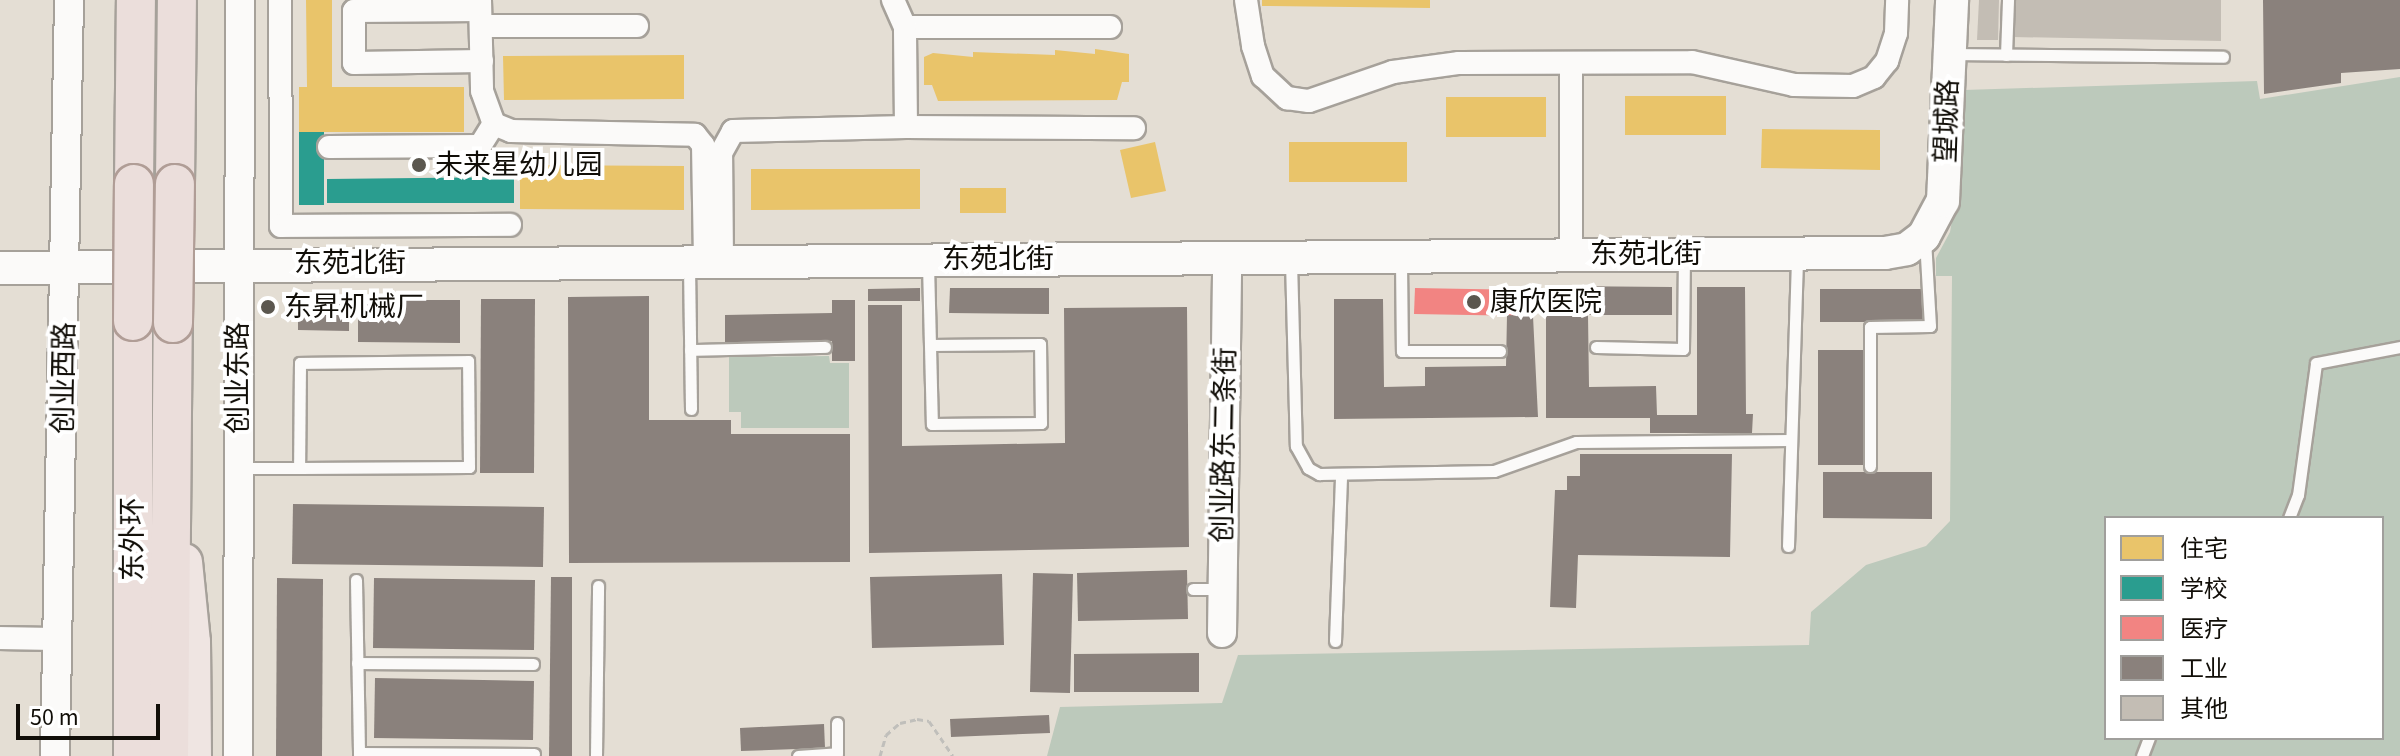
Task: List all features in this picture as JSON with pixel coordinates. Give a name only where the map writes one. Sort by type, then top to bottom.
[{"type":"highway","name":"东外环","points":[[133,756],[136,0]]},
{"type":"highway","name":"东外环","points":[[169,756],[177,0]]},
{"type":"main road","name":"望城路","points":[[1924,236],[1937,221],[1943,201],[1952,0]]},
{"type":"main road","name":"东苑北街","points":[[0,268],[1885,253],[1907,249],[1924,236]]},
{"type":"main road","points":[[173,449],[192,642],[193,756]]},
{"type":"main road","points":[[114,756],[133,450]]},
{"type":"street","name":"创业西路","points":[[55,756],[69,0]]},
{"type":"street","name":"创业东路","points":[[238,756],[240,0]]},
{"type":"street","points":[[280,0],[281,264]]},
{"type":"street","points":[[893,0],[905,27],[906,127]]},
{"type":"street","points":[[1246,0],[1256,60],[1271,88],[1287,98],[1332,96],[1393,72],[1429,65],[1692,62],[1728,66],[1794,85],[1853,86],[1874,77],[1887,61],[1896,33],[1897,0]]},
{"type":"street","points":[[482,61],[354,63],[354,11],[480,12],[637,26]]},
{"type":"street","points":[[480,12],[482,91],[494,124],[511,131],[1134,128]]},
{"type":"street","points":[[905,27],[1110,27]]},
{"type":"street","points":[[1571,63],[1571,255]]},
{"type":"street","points":[[329,147],[480,146],[494,124]]},
{"type":"street","points":[[684,131],[703,145],[705,261]]},
{"type":"street","points":[[705,261],[721,153],[733,131]]},
{"type":"street","points":[[281,226],[510,225]]},
{"type":"street","name":"创业路东二条街","points":[[1222,633],[1227,257]]},
{"type":"street","points":[[0,638],[58,639]]},
{"type":"lane","points":[[2006,55],[2008,0]]},
{"type":"lane","points":[[1949,54],[2223,57]]},
{"type":"lane","points":[[1870,466],[1870,327],[1930,326],[1924,236]]},
{"type":"lane","points":[[1788,546],[1797,253]]},
{"type":"lane","points":[[1596,347],[1683,349],[1684,254]]},
{"type":"lane","points":[[1401,256],[1402,351],[1500,351]]},
{"type":"lane","points":[[1291,257],[1296,446],[1308,468],[1341,476],[1494,471],[1576,442],[1791,440]]},
{"type":"lane","points":[[928,259],[930,345],[932,424],[1041,423],[1040,344],[930,345]]},
{"type":"lane","points":[[691,409],[690,350],[705,261]]},
{"type":"lane","points":[[690,350],[825,347]]},
{"type":"lane","points":[[2290,516],[2298,495],[2316,363],[2400,347]]},
{"type":"lane","points":[[238,468],[299,468],[469,467],[468,361],[300,363],[299,468]]},
{"type":"lane","points":[[1335,641],[1341,476]]},
{"type":"lane","points":[[356,580],[359,754],[534,754]]},
{"type":"lane","points":[[596,756],[598,586]]},
{"type":"lane","points":[[1193,589],[1222,589]]},
{"type":"lane","points":[[357,663],[533,664]]},
{"type":"lane","points":[[798,756],[837,753],[837,723]]},
{"type":"path","points":[[880,756],[886,735],[900,723],[917,719],[929,721],[953,756]]},
{"type":"green space","points":[[2400,77],[2400,756],[1047,756],[1060,707],[1222,703],[1238,655],[1809,645],[1811,612],[1866,565],[1926,546],[1950,521],[1952,276],[1936,276],[1936,258],[1950,232],[1956,198],[1964,90],[2257,81],[2260,99]]},
{"type":"green space","points":[[829,356],[830,363],[849,363],[849,428],[741,428],[741,412],[729,412],[729,357]]},
{"type":"building: 住宅","points":[[306,0],[332,0],[332,87],[464,87],[464,132],[299,132],[299,87],[307,87]]},
{"type":"building: 住宅","points":[[1262,0],[1430,0],[1430,8],[1262,6]]},
{"type":"building: 住宅","points":[[1095,49],[1129,54],[1129,82],[1122,82],[1117,100],[938,101],[932,85],[924,85],[924,57],[933,53],[973,57],[973,52],[1055,55],[1055,50],[1095,54]]},
{"type":"building: 住宅","points":[[684,55],[684,99],[504,100],[503,56]]},
{"type":"building: 住宅","points":[[1625,96],[1726,96],[1726,135],[1625,135]]},
{"type":"building: 住宅","points":[[1446,97],[1546,97],[1546,137],[1446,137]]},
{"type":"building: 住宅","points":[[1762,129],[1880,130],[1880,170],[1761,168]]},
{"type":"building: 住宅","points":[[1155,142],[1166,191],[1131,198],[1120,150]]},
{"type":"building: 住宅","points":[[1289,142],[1407,142],[1407,182],[1289,182]]},
{"type":"building: 住宅","points":[[520,165],[684,166],[684,210],[520,209]]},
{"type":"building: 住宅","points":[[751,169],[920,169],[920,209],[751,210]]},
{"type":"building: 住宅","points":[[960,188],[1006,188],[1006,213],[960,213]]},
{"type":"building: 学校","points":[[299,132],[324,132],[324,205],[299,205]]},
{"type":"building: 学校","points":[[514,177],[514,203],[327,203],[327,179]]},
{"type":"building: 医疗","name":"康欣医院","points":[[1415,288],[1533,290],[1533,316],[1414,314]]},
{"type":"building: 工业","points":[[2263,0],[2400,0],[2400,69],[2341,73],[2341,83],[2264,94]]},
{"type":"building: 工业","points":[[1557,286],[1672,287],[1672,315],[1588,315],[1589,387],[1656,386],[1657,415],[1697,415],[1697,287],[1745,287],[1746,414],[1753,414],[1752,433],[1650,433],[1650,418],[1546,418],[1546,315],[1557,315]]},
{"type":"building: 工业","points":[[920,288],[920,301],[868,301],[868,289]]},
{"type":"building: 工业","points":[[950,288],[1049,288],[1049,314],[949,313]]},
{"type":"building: 工业","points":[[1820,289],[1925,289],[1925,322],[1820,322]]},
{"type":"building: 工业","points":[[649,296],[649,420],[731,420],[731,434],[850,434],[850,562],[569,563],[568,297]]},
{"type":"building: 工业","points":[[298,297],[349,298],[349,331],[298,330]]},
{"type":"building: 工业","points":[[481,299],[535,299],[534,473],[480,473]]},
{"type":"building: 工业","points":[[1334,299],[1383,299],[1384,387],[1425,386],[1425,367],[1506,366],[1507,315],[1533,316],[1538,417],[1334,419]]},
{"type":"building: 工业","points":[[358,300],[460,300],[460,343],[358,342]]},
{"type":"building: 工业","points":[[832,300],[855,300],[855,361],[832,361],[832,341],[725,343],[725,315],[832,313]]},
{"type":"building: 工业","points":[[868,305],[902,305],[902,446],[1065,443],[1064,308],[1187,307],[1189,547],[869,553]]},
{"type":"building: 工业","points":[[1818,350],[1863,350],[1863,465],[1818,465]]},
{"type":"building: 工业","points":[[1580,454],[1732,454],[1730,557],[1578,555],[1576,608],[1550,607],[1555,490],[1567,490],[1567,476],[1580,476]]},
{"type":"building: 工业","points":[[1823,472],[1932,472],[1932,519],[1823,518]]},
{"type":"building: 工业","points":[[293,504],[544,507],[543,567],[292,564]]},
{"type":"building: 工业","points":[[1187,570],[1188,619],[1078,621],[1077,573]]},
{"type":"building: 工业","points":[[1033,573],[1073,574],[1070,693],[1030,692]]},
{"type":"building: 工业","points":[[1002,574],[1004,645],[872,648],[870,577]]},
{"type":"building: 工业","points":[[551,577],[572,577],[572,756],[549,756]]},
{"type":"building: 工业","points":[[277,578],[323,579],[322,756],[276,756]]},
{"type":"building: 工业","points":[[374,578],[535,580],[534,650],[373,648]]},
{"type":"building: 工业","points":[[1199,653],[1199,692],[1074,692],[1074,654]]},
{"type":"building: 工业","points":[[375,678],[534,681],[533,740],[374,738]]},
{"type":"building: 工业","points":[[1049,715],[1050,733],[951,737],[950,719]]},
{"type":"building: 工业","points":[[824,724],[825,748],[741,751],[740,728]]},
{"type":"building: 其他","points":[[1979,0],[1999,0],[1998,40],[1977,40]]},
{"type":"building: 其他","points":[[2014,0],[2221,0],[2221,41],[2013,37]]},
{"type":"place","name":"未来星幼儿园","points":[[419,165]]},
{"type":"place","name":"康欣医院","points":[[1474,302]]},
{"type":"place","name":"东昇机械厂","points":[[268,307]]}]
